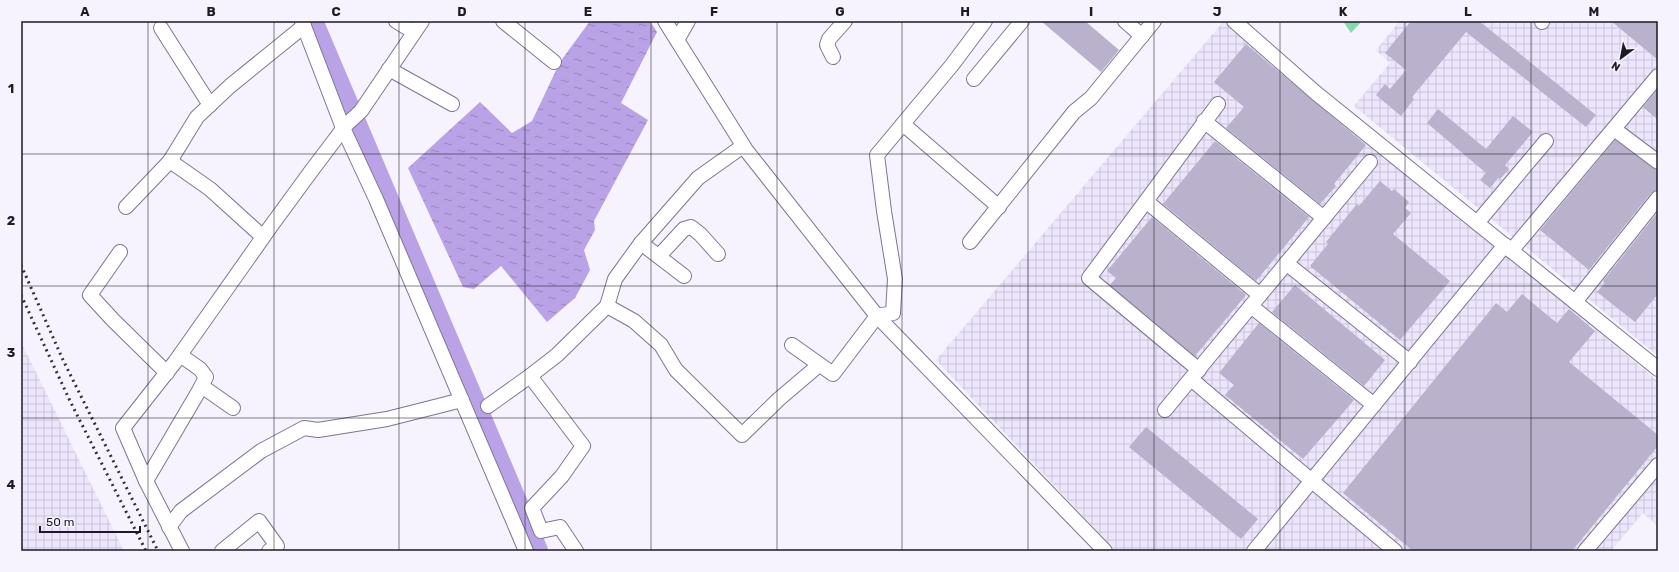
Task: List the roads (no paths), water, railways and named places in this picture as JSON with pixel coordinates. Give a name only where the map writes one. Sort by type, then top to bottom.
[{"type":"street","points":[[182,551],[146,481],[123,428],[180,356],[263,237],[345,126],[361,111],[418,26],[396,21]]},
{"type":"street","points":[[503,21],[554,62]]},
{"type":"street","points":[[665,21],[743,146],[877,316],[1105,551]]},
{"type":"street","points":[[677,40],[688,21]]},
{"type":"street","points":[[792,345],[833,374],[877,316],[893,313],[895,279],[877,155],[952,64],[985,21]]},
{"type":"street","points":[[974,79],[1022,21]]},
{"type":"street","points":[[1125,21],[1142,36]]},
{"type":"street","points":[[970,242],[1074,112],[1091,98],[1154,21]]},
{"type":"street","points":[[1234,21],[1316,93],[1658,369]]},
{"type":"street","points":[[833,57],[827,45],[828,39],[841,22]]},
{"type":"street","points":[[126,207],[170,161],[197,117],[230,86],[303,24],[443,359],[526,551]]},
{"type":"street","points":[[161,28],[210,105]]},
{"type":"street","points":[[389,69],[452,104]]},
{"type":"street","points":[[1254,551],[1410,362],[1508,248],[1614,129],[1658,76]]},
{"type":"street","points":[[1218,104],[1147,202],[1089,278],[1312,481],[1395,551]]},
{"type":"street","points":[[1204,122],[1324,218]]},
{"type":"street","points":[[903,124],[999,207]]},
{"type":"street","points":[[1614,129],[1658,162]]},
{"type":"street","points":[[1477,223],[1546,141]]},
{"type":"street","points":[[488,406],[557,355],[608,306],[615,279],[641,243],[698,178],[743,146]]},
{"type":"street","points":[[170,161],[210,189],[263,237]]},
{"type":"street","points":[[1165,410],[1370,162]]},
{"type":"street","points":[[1575,302],[1658,198]]},
{"type":"street","points":[[1147,202],[1260,295]]},
{"type":"street","points":[[659,256],[684,229],[691,227],[700,234],[718,254]]},
{"type":"street","points":[[641,243],[684,276]]},
{"type":"street","points":[[120,252],[90,295],[167,373]]},
{"type":"street","points":[[1286,263],[1410,362]]},
{"type":"street","points":[[608,306],[634,321],[661,345],[676,370],[742,435],[779,399],[819,365]]},
{"type":"street","points":[[1251,306],[1374,405]]},
{"type":"street","points":[[146,481],[206,377],[200,369],[180,356]]},
{"type":"street","points":[[530,376],[583,446],[562,476],[532,508],[541,531],[560,527],[576,551]]},
{"type":"street","points":[[200,389],[203,387],[233,408]]},
{"type":"street","points":[[169,527],[181,511],[261,451],[304,428],[318,430],[387,419],[462,400]]},
{"type":"street","points":[[1585,551],[1658,465]]},
{"type":"street","points":[[222,551],[259,521],[277,546],[270,551]]},
{"type":"water","points":[[590,21],[650,21],[657,32],[621,103],[648,120],[594,221],[595,230],[584,250],[590,270],[575,298],[547,322],[501,266],[474,289],[463,287],[408,168],[480,102],[512,133],[532,121],[560,62]]},
{"type":"waterway","points":[[311,21],[536,551]]},
{"type":"railway","points":[[21,265],[63,360],[158,551]]},
{"type":"railway","points":[[21,295],[70,401],[146,551]]}]
